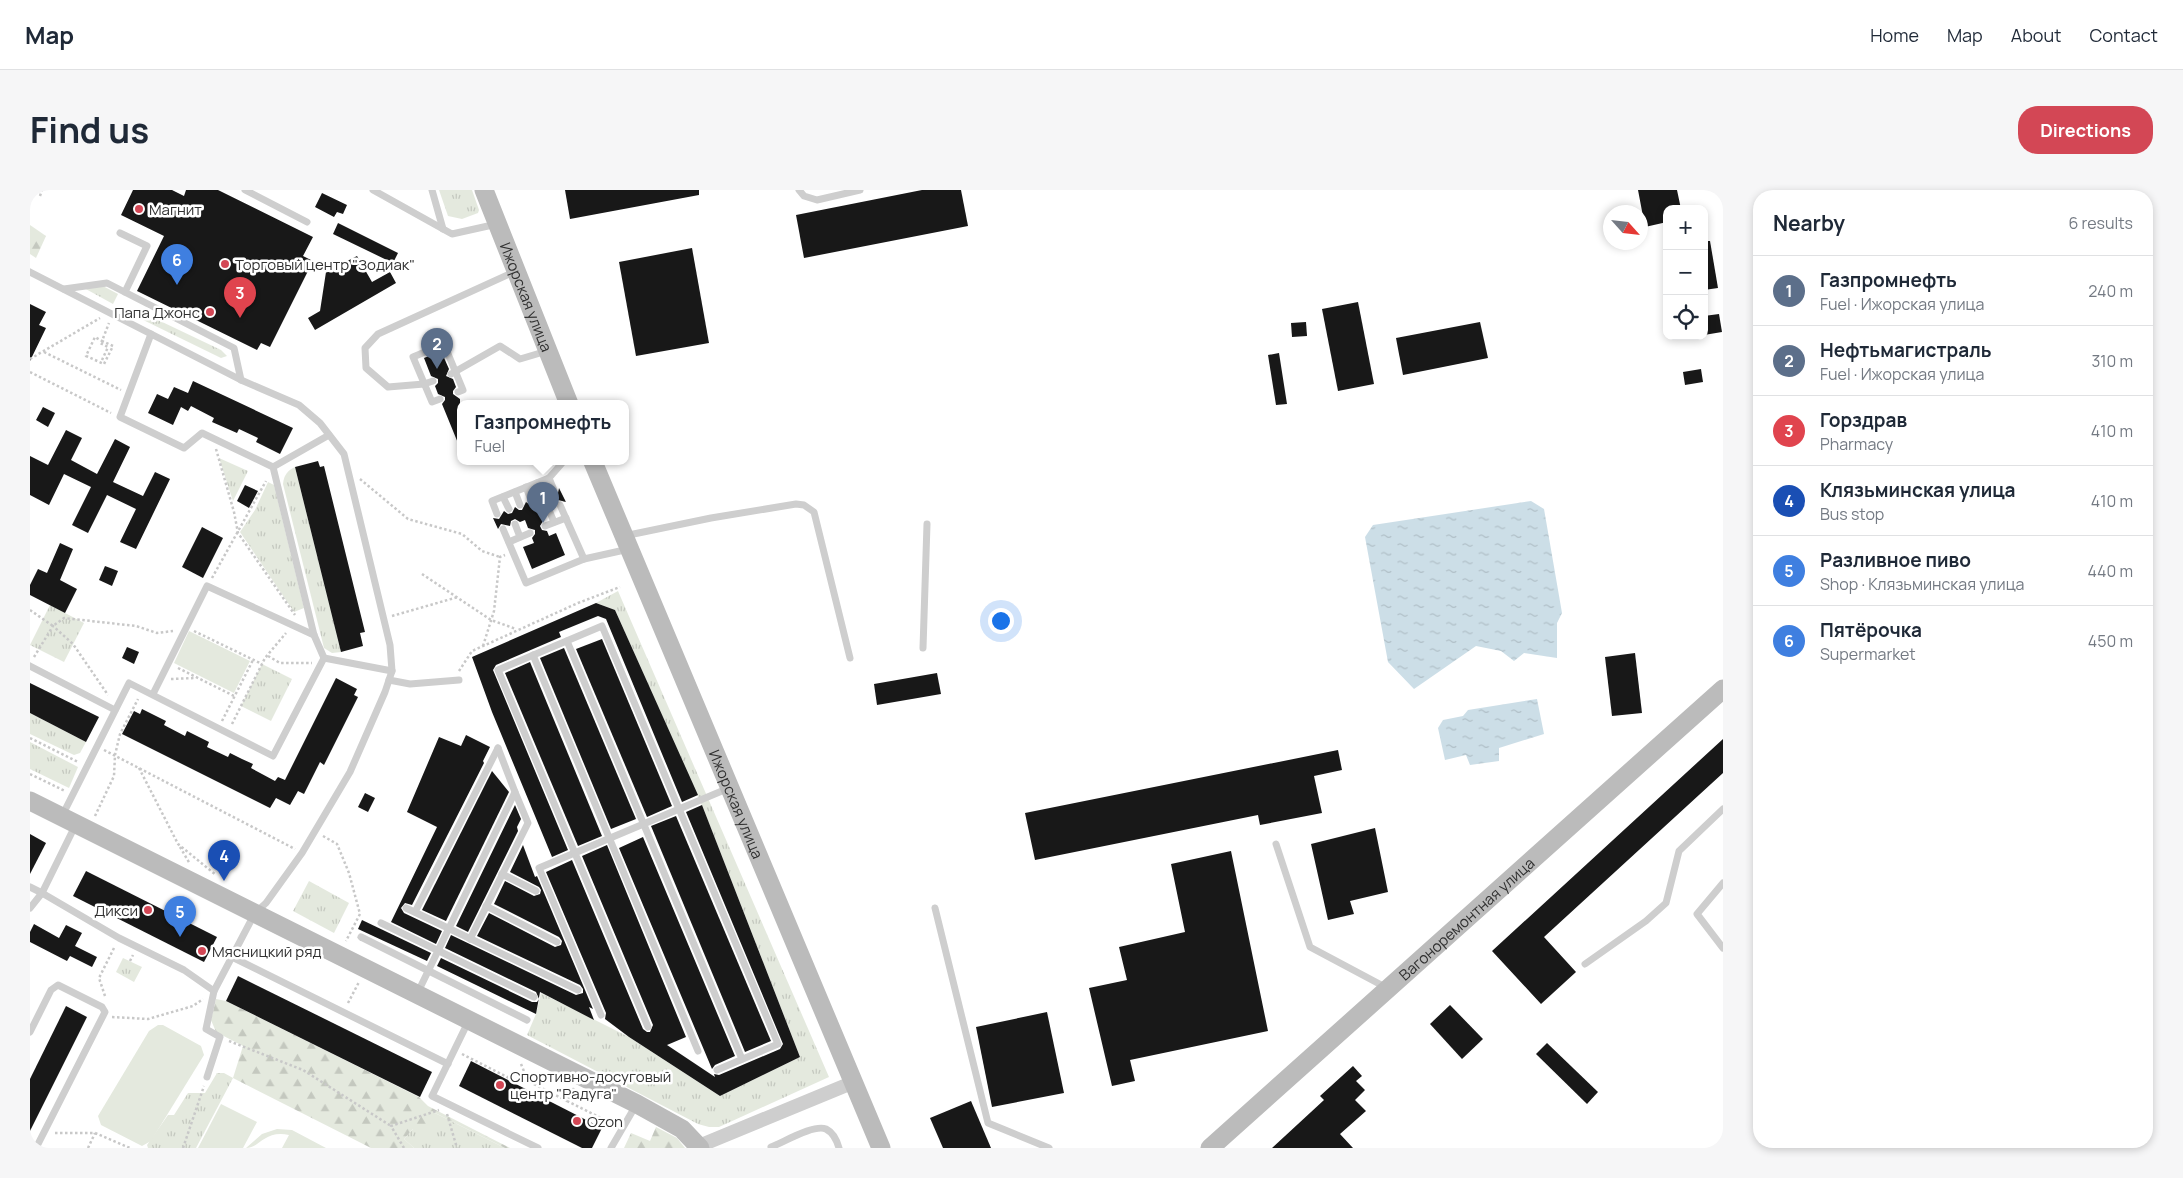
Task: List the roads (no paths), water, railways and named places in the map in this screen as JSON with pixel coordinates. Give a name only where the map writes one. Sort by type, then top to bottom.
[{"type":"street","name":"Ижорская улица","points":[[484,190],[567,400]]},
{"type":"street","name":"Ижорская улица","points":[[593,465],[881,1148]]},
{"type":"street","name":"Вагоноремонтная улица","points":[[1210,1148],[1389,990],[1723,689]]},
{"type":"street","points":[[30,801],[77,819],[255,914],[637,1104],[682,1130],[699,1147],[854,1082]]},
{"type":"lane","points":[[244,190],[307,222]]},
{"type":"lane","points":[[373,190],[452,234],[497,224]]},
{"type":"lane","points":[[432,190],[443,229]]},
{"type":"lane","points":[[799,190],[804,196],[817,200],[860,190]]},
{"type":"lane","points":[[120,233],[147,246],[125,292]]},
{"type":"lane","points":[[433,381],[424,384],[388,387],[366,368],[365,348],[378,334],[516,271]]},
{"type":"lane","points":[[30,272],[241,380],[298,405],[320,423],[344,454],[390,645],[392,671],[350,772],[302,853],[266,903],[255,914],[214,990],[206,1029],[220,1038],[207,1077]]},
{"type":"lane","points":[[64,289],[106,283],[234,348],[241,380]]},
{"type":"lane","points":[[151,334],[120,417],[184,448],[202,434],[273,467]]},
{"type":"lane","points":[[440,399],[432,402],[413,357],[444,344],[453,373],[463,390],[458,392]]},
{"type":"lane","points":[[453,373],[500,346],[520,359],[547,351]]},
{"type":"lane","points":[[418,369],[427,366]]},
{"type":"lane","points":[[273,467],[330,435]]},
{"type":"lane","points":[[497,514],[492,501],[548,478],[560,465]]},
{"type":"lane","points":[[273,467],[314,635],[324,658]]},
{"type":"lane","points":[[548,478],[554,490]]},
{"type":"lane","points":[[537,483],[543,495]]},
{"type":"lane","points":[[526,487],[531,500]]},
{"type":"lane","points":[[515,492],[520,505]]},
{"type":"lane","points":[[503,496],[509,509]]},
{"type":"lane","points":[[503,529],[526,583],[626,543],[711,518],[796,504],[804,505],[814,512],[850,658]]},
{"type":"lane","points":[[560,505],[584,559]]},
{"type":"lane","points":[[549,510],[554,522]]},
{"type":"lane","points":[[545,526],[566,518]]},
{"type":"lane","points":[[515,524],[520,537]]},
{"type":"lane","points":[[923,648],[927,524]]},
{"type":"lane","points":[[509,542],[530,533]]},
{"type":"lane","points":[[153,694],[207,586],[314,635]]},
{"type":"lane","points":[[648,1026],[498,670],[602,626],[778,1044],[717,1070]]},
{"type":"lane","points":[[567,641],[742,1059]]},
{"type":"lane","points":[[533,655],[698,1051]]},
{"type":"lane","points":[[324,658],[392,671]]},
{"type":"lane","points":[[30,908],[42,893],[77,819],[72,794],[129,682],[273,756],[324,658]]},
{"type":"lane","points":[[30,665],[115,710]]},
{"type":"lane","points":[[389,680],[410,684],[459,680]]},
{"type":"lane","points":[[415,912],[498,748],[528,823],[470,938]]},
{"type":"lane","points":[[601,1015],[539,868],[729,788]]},
{"type":"lane","points":[[417,994],[515,792]]},
{"type":"lane","points":[[1585,964],[1646,921],[1666,903],[1679,851],[1723,809]]},
{"type":"lane","points":[[1276,844],[1310,947],[1389,990]]},
{"type":"lane","points":[[502,874],[536,891]]},
{"type":"lane","points":[[1723,883],[1697,914],[1723,948]]},
{"type":"lane","points":[[30,887],[119,938],[184,970],[214,990]]},
{"type":"lane","points":[[486,906],[557,942]]},
{"type":"lane","points":[[406,908],[578,990]]},
{"type":"lane","points":[[936,908],[988,1123],[1050,1148]]},
{"type":"lane","points":[[381,923],[534,997]]},
{"type":"lane","points":[[361,937],[527,1020]]},
{"type":"lane","points":[[232,957],[448,1064]]},
{"type":"lane","points":[[30,1032],[51,990],[58,985],[102,1007],[108,1013],[36,1148]]},
{"type":"lane","points":[[470,1020],[432,1096],[538,1148]]},
{"type":"lane","points":[[611,1148],[621,1128],[637,1104]]},
{"type":"lane","points":[[771,1147],[813,1129],[826,1129],[835,1136],[839,1148]]},
{"type":"water","points":[[1531,501],[1544,509],[1562,613],[1557,623],[1557,658],[1524,653],[1514,661],[1501,651],[1476,646],[1414,689],[1388,662],[1365,537],[1373,525]]},
{"type":"water","points":[[1537,699],[1544,734],[1499,748],[1499,761],[1470,765],[1466,755],[1445,760],[1438,728],[1443,720],[1463,716],[1468,710]]},
{"type":"place","name":"Магнит","points":[[139,209]]},
{"type":"place","name":"Торговый центр \"Зодиак\"","points":[[225,264]]},
{"type":"place","name":"Пятёрочка","points":[[177,285]]},
{"type":"place","name":"Папа Джонс","points":[[210,312]]},
{"type":"place","name":"Горздрав","points":[[240,318]]},
{"type":"place","name":"Нефтьмагистраль","points":[[437,369]]},
{"type":"place","name":"Газпромнефть","points":[[543,523]]},
{"type":"place","name":"Клязьминская улица","points":[[224,881]]},
{"type":"place","name":"Дикси","points":[[148,910]]},
{"type":"place","name":"Разливное пиво","points":[[180,937]]},
{"type":"place","name":"Мясницкий ряд","points":[[202,951]]},
{"type":"place","name":"Спортивно-досуговый центр \"Радуга\"","points":[[500,1085]]},
{"type":"place","name":"Ozon","points":[[577,1121]]}]
